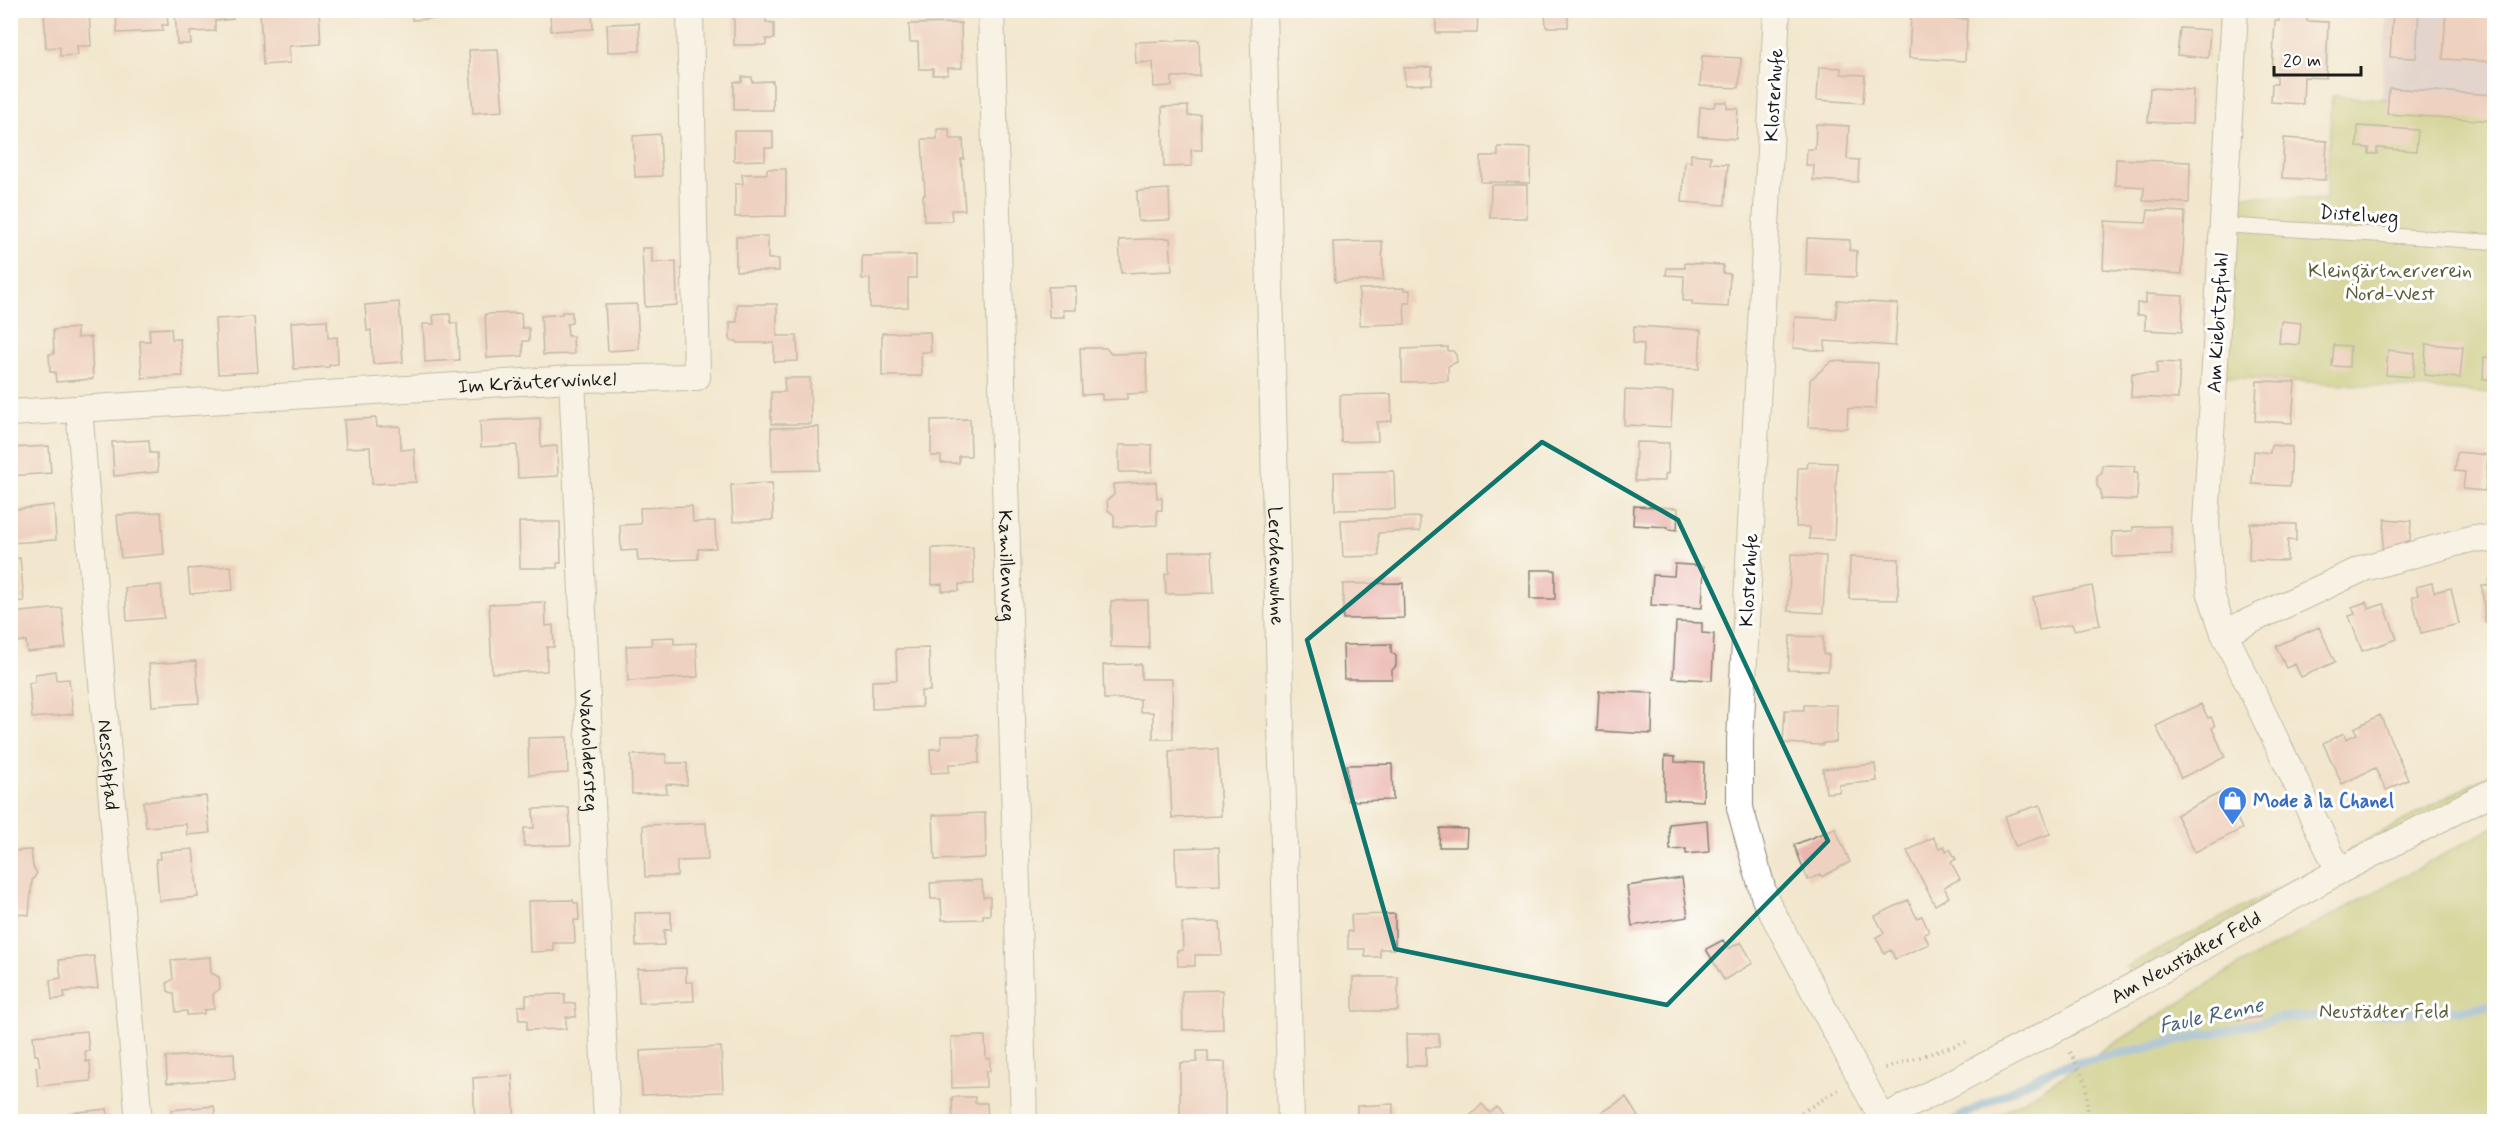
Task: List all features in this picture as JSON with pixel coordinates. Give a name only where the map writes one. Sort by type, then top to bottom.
[{"type":"street","name":"Im Kräuterwinkel","points":[[10,413],[572,379],[697,377],[690,10]]},
{"type":"street","name":"Kamillenweg","points":[[991,10],[1024,1122]]},
{"type":"street","name":"Lerchenwuhne","points":[[1263,10],[1291,1122]]},
{"type":"street","name":"Klosterhufe","points":[[1777,10],[1740,740],[1740,808],[1765,899],[1879,1120]]},
{"type":"street","name":"Am Kiebitzpfuhl","points":[[2235,10],[2206,523],[2210,591],[2224,633],[2339,870]]},
{"type":"street","name":"Wacholdersteg","points":[[572,379],[607,1122]]},
{"type":"street","name":"Nesselpfad","points":[[79,409],[139,1122]]},
{"type":"street","points":[[2224,633],[2364,568],[2474,538],[2494,540]]},
{"type":"street","name":"Am Neustädter Feld","points":[[1879,1120],[2058,1028],[2339,870],[2494,791]]},
{"type":"lane","name":"Distelweg","points":[[2222,225],[2494,242]]},
{"type":"path","points":[[2058,1028],[2086,1083],[2088,1119]]},
{"type":"path","points":[[2038,1122],[2088,1119],[2097,1122]]},
{"type":"highlighted area","points":[[1542,442],[1678,520],[1828,841],[1667,1005],[1395,949],[1307,640]]},
{"type":"shaded area","points":[[2387,11],[2494,11],[2494,123],[2380,115]]},
{"type":"green space","name":"Kleingärtnerverein Nord-West","points":[[2332,96],[2494,106],[2494,393],[2212,376],[2223,194],[2326,200]]},
{"type":"green space","points":[[2494,772],[2494,782],[2366,850],[2349,850]]},
{"type":"green space","name":"Neustädter Feld","points":[[2494,827],[2494,1121],[1987,1122],[2229,971]]},
{"type":"green space","points":[[2307,874],[2306,881],[2135,970],[2125,967]]},
{"type":"building","points":[[44,10],[89,10],[91,46],[77,46],[78,55],[60,56],[60,47],[46,48]]},
{"type":"building","points":[[116,10],[167,10],[168,25],[162,25],[163,31],[117,33]]},
{"type":"building","points":[[175,10],[233,10],[233,19],[215,21],[215,31],[190,32],[191,44],[177,44]]},
{"type":"building","points":[[319,10],[321,44],[289,46],[290,63],[263,65],[260,12]]},
{"type":"building","points":[[412,10],[446,10],[447,18],[412,20]]},
{"type":"building","points":[[554,10],[592,10],[593,29],[551,31],[550,12]]},
{"type":"building","points":[[734,10],[766,10],[766,22],[774,23],[774,39],[766,39],[766,45],[734,45]]},
{"type":"building","points":[[1436,10],[1478,10],[1477,33],[1436,33]]},
{"type":"building","points":[[1545,10],[1568,10],[1568,27],[1546,27]]},
{"type":"building","points":[[2273,10],[2308,10],[2307,21],[2328,22],[2326,78],[2304,77],[2303,104],[2271,102],[2272,84],[2277,84],[2277,76],[2272,75],[2275,21],[2279,21],[2280,13]]},
{"type":"building","points":[[2393,10],[2419,10],[2416,58],[2390,57]]},
{"type":"building","points":[[2446,10],[2494,10],[2494,62],[2443,59]]},
{"type":"building","points":[[1911,16],[1967,19],[1965,61],[1909,58]]},
{"type":"building","points":[[639,23],[640,51],[608,52],[607,24]]},
{"type":"building","points":[[961,23],[962,68],[948,68],[948,75],[933,75],[933,69],[919,69],[918,42],[910,42],[909,24]]},
{"type":"building","points":[[2180,28],[2210,30],[2208,58],[2177,55]]},
{"type":"building","points":[[1199,40],[1200,76],[1172,77],[1172,86],[1154,87],[1153,62],[1136,63],[1135,42]]},
{"type":"building","points":[[498,49],[503,111],[473,113],[469,50]]},
{"type":"building","points":[[1702,56],[1741,58],[1739,88],[1700,86]]},
{"type":"building","points":[[1432,67],[1432,84],[1405,85],[1404,68]]},
{"type":"building","points":[[1819,67],[1841,68],[1841,74],[1865,75],[1863,103],[1817,100]]},
{"type":"building","points":[[742,77],[752,77],[752,82],[773,81],[773,110],[734,110],[734,82],[742,82]]},
{"type":"building","points":[[2150,88],[2193,90],[2192,124],[2148,122]]},
{"type":"building","points":[[2389,88],[2494,95],[2494,121],[2387,114]]},
{"type":"building","points":[[1715,102],[1727,102],[1727,108],[1738,109],[1736,139],[1698,136],[1700,107],[1714,107]]},
{"type":"building","points":[[1188,106],[1188,116],[1201,115],[1202,150],[1191,150],[1192,166],[1164,167],[1162,107]]},
{"type":"building","points":[[1816,124],[1849,126],[1847,159],[1859,160],[1858,182],[1813,180],[1814,165],[1806,165],[1807,149],[1815,149]]},
{"type":"building","points":[[2358,126],[2418,130],[2416,151],[2377,148],[2377,154],[2369,154],[2369,148],[2357,147]]},
{"type":"building","points":[[937,129],[949,129],[950,139],[963,139],[964,159],[961,159],[965,210],[951,210],[952,221],[924,221],[922,139],[937,139]]},
{"type":"building","points":[[734,131],[773,131],[773,148],[765,148],[765,160],[734,161]]},
{"type":"building","points":[[660,134],[662,176],[635,177],[633,136]]},
{"type":"building","points":[[2284,138],[2327,141],[2325,180],[2282,178]]},
{"type":"building","points":[[1498,147],[1531,148],[1530,183],[1481,182],[1481,156],[1498,156]]},
{"type":"building","points":[[1691,154],[1711,156],[1710,163],[1728,164],[1725,205],[1682,202],[1685,161],[1691,162]]},
{"type":"building","points":[[2116,159],[2190,162],[2189,203],[2143,201],[2144,187],[2115,185]]},
{"type":"building","points":[[767,169],[786,169],[786,216],[735,217],[735,184],[743,184],[742,174],[767,174]]},
{"type":"building","points":[[1491,185],[1527,185],[1527,218],[1490,218]]},
{"type":"building","points":[[1169,189],[1170,220],[1138,221],[1137,191]]},
{"type":"building","points":[[2148,210],[2185,212],[2182,274],[2103,269],[2105,221],[2146,223]]},
{"type":"building","points":[[768,236],[768,259],[779,259],[779,271],[736,271],[736,237]]},
{"type":"building","points":[[1170,238],[1172,271],[1121,273],[1119,240]]},
{"type":"building","points":[[1807,238],[1850,240],[1849,250],[1857,251],[1856,277],[1806,275]]},
{"type":"building","points":[[1382,241],[1383,280],[1335,282],[1333,242]]},
{"type":"building","points":[[642,248],[652,248],[652,263],[676,261],[677,305],[645,307]]},
{"type":"building","points":[[916,255],[916,278],[908,278],[908,307],[870,308],[870,278],[862,279],[862,256]]},
{"type":"building","points":[[1685,263],[1723,265],[1723,273],[1730,274],[1728,307],[1692,305],[1692,301],[1683,301],[1684,276],[1666,275],[1667,268],[1685,268]]},
{"type":"building","points":[[1076,286],[1076,310],[1063,310],[1064,317],[1049,317],[1048,287]]},
{"type":"building","points":[[1404,288],[1404,290],[1410,290],[1410,303],[1404,303],[1405,324],[1360,325],[1359,289]]},
{"type":"building","points":[[2146,294],[2183,296],[2182,332],[2145,330],[2145,315],[2137,315],[2137,303],[2146,303]]},
{"type":"building","points":[[1837,300],[1898,304],[1895,346],[1825,341],[1825,351],[1793,348],[1795,317],[1836,319]]},
{"type":"building","points":[[399,302],[403,362],[373,364],[371,330],[367,331],[365,305]]},
{"type":"building","points":[[637,304],[639,349],[608,351],[605,305]]},
{"type":"building","points":[[737,304],[777,304],[777,336],[797,336],[798,361],[774,362],[774,343],[730,341],[730,322],[737,322]]},
{"type":"building","points":[[562,312],[572,312],[572,323],[567,324],[568,336],[573,336],[574,354],[543,355],[541,316],[562,314]]},
{"type":"building","points":[[521,313],[522,328],[529,328],[529,341],[523,341],[523,356],[487,358],[485,314]]},
{"type":"building","points":[[450,314],[451,323],[457,323],[459,360],[425,362],[423,324],[434,324],[433,315]]},
{"type":"building","points":[[254,317],[258,372],[218,374],[215,319]]},
{"type":"building","points":[[327,320],[328,338],[337,337],[338,364],[329,365],[329,367],[294,369],[291,322]]},
{"type":"building","points":[[2281,321],[2301,323],[2299,345],[2279,343]]},
{"type":"building","points":[[1634,326],[1701,330],[1699,369],[1643,366],[1644,344],[1633,343]]},
{"type":"building","points":[[77,328],[77,338],[91,337],[93,379],[56,382],[55,372],[50,372],[49,354],[54,354],[53,330]]},
{"type":"building","points":[[171,328],[172,339],[180,339],[183,376],[142,378],[140,341],[150,341],[149,329]]},
{"type":"building","points":[[930,332],[931,352],[921,352],[922,376],[882,376],[882,333]]},
{"type":"building","points":[[2426,344],[2463,347],[2460,378],[2424,375]]},
{"type":"building","points":[[2334,345],[2350,346],[2349,367],[2332,366]]},
{"type":"building","points":[[1448,347],[1448,351],[1453,351],[1456,355],[1457,362],[1448,366],[1448,381],[1402,382],[1402,349]]},
{"type":"building","points":[[1080,348],[1106,348],[1111,354],[1146,353],[1147,393],[1127,394],[1127,399],[1102,400],[1102,394],[1082,395]]},
{"type":"building","points":[[2388,350],[2415,353],[2413,377],[2386,375]]},
{"type":"building","points":[[2484,357],[2494,358],[2494,380],[2483,379]]},
{"type":"building","points":[[1832,361],[1878,363],[1876,409],[1848,408],[1847,428],[1808,427],[1810,380]]},
{"type":"building","points":[[2157,362],[2180,363],[2178,399],[2131,397],[2132,373],[2157,374]]},
{"type":"building","points":[[784,378],[810,378],[811,424],[771,424],[771,392],[785,392]]},
{"type":"building","points":[[2257,381],[2295,382],[2292,423],[2255,421]]},
{"type":"building","points":[[1625,390],[1673,392],[1671,427],[1624,425]]},
{"type":"building","points":[[1391,394],[1392,421],[1377,422],[1378,441],[1341,442],[1340,395]]},
{"type":"building","points":[[376,418],[377,427],[400,426],[401,450],[414,449],[416,482],[372,484],[370,447],[346,448],[344,420]]},
{"type":"building","points":[[540,418],[541,447],[557,446],[558,476],[518,478],[517,445],[481,447],[480,421]]},
{"type":"building","points":[[970,419],[971,456],[959,456],[959,463],[941,463],[941,456],[931,456],[931,420]]},
{"type":"building","points":[[819,427],[820,470],[772,471],[771,428]]},
{"type":"building","points":[[149,440],[150,453],[157,453],[158,472],[114,476],[112,442]]},
{"type":"building","points":[[1636,442],[1669,443],[1668,474],[1665,474],[1665,481],[1635,481]]},
{"type":"building","points":[[1119,445],[1152,445],[1152,472],[1119,472]]},
{"type":"building","points":[[2271,445],[2292,447],[2290,486],[2252,484],[2254,451],[2270,453]]},
{"type":"building","points":[[49,446],[51,473],[10,476],[10,448]]},
{"type":"building","points":[[2457,452],[2488,455],[2485,491],[2463,489],[2465,472],[2455,471]]},
{"type":"building","points":[[1808,462],[1837,463],[1834,540],[1809,539],[1810,527],[1796,527],[1798,468],[1807,468]]},
{"type":"building","points":[[2102,465],[2135,466],[2134,472],[2138,472],[2137,500],[2101,499],[2097,477],[2102,473]]},
{"type":"building","points":[[1394,471],[1395,509],[1335,510],[1334,472]]},
{"type":"building","points":[[1156,482],[1157,498],[1162,498],[1162,510],[1157,510],[1157,525],[1114,527],[1114,515],[1108,510],[1107,500],[1114,495],[1113,484]]},
{"type":"building","points":[[772,483],[773,520],[733,522],[731,485]]},
{"type":"building","points":[[54,505],[56,540],[10,543],[10,510]]},
{"type":"building","points":[[692,506],[693,522],[715,521],[716,548],[698,549],[698,559],[638,561],[637,550],[621,551],[620,525],[641,524],[640,508]]},
{"type":"building","points":[[1634,506],[1678,508],[1677,530],[1668,529],[1668,527],[1633,525]]},
{"type":"building","points":[[161,512],[164,554],[121,558],[117,515]]},
{"type":"building","points":[[1420,517],[1420,531],[1378,533],[1379,556],[1343,557],[1341,520]]},
{"type":"building","points":[[2385,519],[2411,521],[2410,540],[2382,551]]},
{"type":"building","points":[[519,522],[560,522],[561,563],[557,563],[557,568],[520,568]]},
{"type":"building","points":[[2250,523],[2296,524],[2296,541],[2288,540],[2287,561],[2249,560]]},
{"type":"building","points":[[2171,526],[2172,555],[2113,557],[2112,532],[2133,531],[2133,527]]},
{"type":"building","points":[[973,547],[974,584],[959,584],[959,591],[942,591],[942,584],[932,585],[932,548]]},
{"type":"building","points":[[1212,551],[1214,593],[1166,594],[1165,574],[1169,573],[1169,552]]},
{"type":"building","points":[[1791,554],[1826,556],[1823,613],[1788,611]]},
{"type":"building","points":[[1850,557],[1899,559],[1898,600],[1849,599]]},
{"type":"building","points":[[20,558],[24,601],[10,602],[10,559]]},
{"type":"building","points":[[1675,564],[1704,566],[1702,608],[1651,605],[1653,575],[1674,576]]},
{"type":"building","points":[[231,566],[233,590],[190,594],[188,569]]},
{"type":"building","points":[[1530,570],[1555,570],[1555,599],[1530,599]]},
{"type":"building","points":[[2489,580],[2494,580],[2494,622],[2485,623],[2482,585],[2490,585]]},
{"type":"building","points":[[1403,583],[1404,618],[1343,619],[1343,584]]},
{"type":"building","points":[[2432,583],[2434,592],[2451,588],[2459,624],[2421,633],[2412,597],[2418,595],[2416,587]]},
{"type":"building","points":[[161,585],[164,618],[127,621],[125,588]]},
{"type":"building","points":[[2092,586],[2100,625],[2074,630],[2072,624],[2039,630],[2033,597]]},
{"type":"building","points":[[1148,600],[1149,648],[1111,647],[1111,601]]},
{"type":"building","points":[[545,602],[546,626],[553,625],[554,647],[547,647],[547,671],[492,673],[489,604]]},
{"type":"building","points":[[2366,602],[2368,609],[2384,604],[2397,639],[2362,651],[2349,616],[2355,614],[2352,607]]},
{"type":"building","points":[[62,608],[66,648],[27,652],[26,641],[10,642],[10,613]]},
{"type":"building","points":[[1676,622],[1702,623],[1702,633],[1714,634],[1712,680],[1673,678]]},
{"type":"building","points":[[2319,627],[2335,662],[2301,677],[2295,664],[2286,668],[2276,646]]},
{"type":"building","points":[[1790,636],[1823,637],[1823,654],[1829,655],[1828,671],[1788,670]]},
{"type":"building","points":[[674,637],[674,644],[696,643],[698,677],[628,681],[626,646],[652,645],[651,638]]},
{"type":"building","points":[[1391,644],[1391,652],[1396,656],[1392,679],[1344,679],[1343,645]]},
{"type":"building","points":[[929,648],[930,691],[921,691],[922,707],[872,709],[872,681],[897,680],[896,649]]},
{"type":"building","points":[[196,661],[199,703],[152,706],[149,664]]},
{"type":"building","points":[[1141,664],[1141,679],[1172,679],[1173,739],[1153,739],[1153,712],[1140,712],[1140,699],[1104,699],[1103,665]]},
{"type":"building","points":[[55,671],[56,680],[69,679],[73,714],[32,718],[29,683],[35,682],[35,674]]},
{"type":"building","points":[[1599,691],[1653,693],[1652,734],[1597,731]]},
{"type":"building","points":[[2201,704],[2208,718],[2211,717],[2215,726],[2212,728],[2225,757],[2181,778],[2156,726]]},
{"type":"building","points":[[1804,705],[1837,705],[1836,742],[1823,743],[1823,745],[1783,743],[1785,710],[1804,710]]},
{"type":"building","points":[[2380,715],[2408,780],[2386,790],[2375,768],[2342,784],[2323,743],[2344,733],[2346,739],[2357,734],[2354,728]]},
{"type":"building","points":[[979,735],[979,763],[949,764],[949,772],[931,773],[930,749],[941,749],[941,736]]},
{"type":"building","points":[[567,737],[568,773],[529,775],[528,738]]},
{"type":"building","points":[[1218,749],[1221,816],[1172,818],[1169,751]]},
{"type":"building","points":[[666,754],[666,763],[687,763],[687,785],[666,784],[667,793],[632,794],[631,755]]},
{"type":"building","points":[[1665,756],[1675,757],[1675,762],[1704,763],[1703,801],[1664,799]]},
{"type":"building","points":[[1392,764],[1393,800],[1348,801],[1347,765]]},
{"type":"building","points":[[1875,764],[1877,781],[1839,785],[1840,792],[1826,793],[1823,769]]},
{"type":"building","points":[[2224,791],[2242,829],[2195,852],[2176,815]]},
{"type":"building","points":[[206,796],[210,833],[187,835],[186,824],[146,827],[143,802]]},
{"type":"building","points":[[2040,805],[2050,834],[2015,846],[2005,816]]},
{"type":"building","points":[[569,808],[571,845],[524,846],[524,828],[534,828],[533,809]]},
{"type":"building","points":[[985,813],[986,858],[935,860],[933,815]]},
{"type":"building","points":[[1707,820],[1709,852],[1686,854],[1686,849],[1670,850],[1669,824]]},
{"type":"building","points":[[706,823],[708,860],[677,861],[677,876],[645,877],[643,825]]},
{"type":"building","points":[[1440,828],[1467,829],[1466,847],[1439,847]]},
{"type":"building","points":[[1835,828],[1850,862],[1822,877],[1821,874],[1808,880],[1794,845]]},
{"type":"building","points":[[1933,837],[1939,848],[1944,846],[1946,851],[1950,849],[1956,859],[1951,862],[1960,879],[1944,887],[1949,897],[1935,905],[1907,851]]},
{"type":"building","points":[[1219,847],[1220,885],[1176,886],[1175,848]]},
{"type":"building","points":[[193,849],[198,897],[159,901],[156,859],[160,859],[159,852]]},
{"type":"building","points":[[31,850],[33,867],[37,873],[32,881],[29,915],[10,909],[10,856],[13,856],[13,851]]},
{"type":"building","points":[[1682,878],[1688,917],[1632,926],[1627,886]]},
{"type":"building","points":[[982,880],[983,897],[990,897],[990,915],[983,915],[983,919],[942,920],[941,899],[931,899],[930,883]]},
{"type":"building","points":[[573,900],[574,903],[578,903],[579,920],[574,920],[575,943],[553,943],[554,951],[530,952],[528,901]]},
{"type":"building","points":[[1908,900],[1917,918],[1922,916],[1929,932],[1924,934],[1929,944],[1895,959],[1891,950],[1884,953],[1876,937],[1884,933],[1875,916]]},
{"type":"building","points":[[671,912],[671,930],[664,930],[664,945],[636,946],[635,913]]},
{"type":"building","points":[[1395,914],[1395,949],[1380,949],[1380,957],[1365,957],[1365,949],[1348,949],[1348,931],[1352,932],[1351,915]]},
{"type":"building","points":[[1220,922],[1222,955],[1195,955],[1195,966],[1178,966],[1177,951],[1183,950],[1182,923]]},
{"type":"building","points":[[1723,940],[1728,949],[1741,942],[1753,963],[1724,980],[1706,949]]},
{"type":"building","points":[[94,956],[98,988],[64,992],[65,998],[52,1000],[50,980],[61,978],[59,960]]},
{"type":"building","points":[[210,957],[211,973],[219,977],[220,989],[213,994],[214,1009],[204,1010],[204,1014],[187,1015],[187,1011],[176,1012],[174,994],[168,991],[167,983],[173,979],[171,960]]},
{"type":"building","points":[[686,968],[686,982],[693,982],[694,1001],[639,1003],[637,969]]},
{"type":"building","points":[[1353,977],[1398,977],[1398,1011],[1353,1011]]},
{"type":"building","points":[[1222,990],[1223,1029],[1183,1030],[1182,991]]},
{"type":"building","points":[[565,994],[565,1004],[575,1003],[576,1017],[566,1017],[566,1029],[527,1030],[527,1020],[519,1020],[518,1006],[526,1006],[526,995]]},
{"type":"building","points":[[2259,1004],[2260,1017],[2239,1020],[2238,1007]]},
{"type":"building","points":[[87,1031],[89,1051],[85,1051],[86,1062],[90,1061],[91,1081],[38,1086],[36,1067],[40,1066],[38,1055],[35,1055],[33,1036]]},
{"type":"building","points":[[1406,1034],[1439,1034],[1439,1047],[1426,1047],[1426,1066],[1407,1066]]},
{"type":"building","points":[[985,1036],[986,1059],[990,1058],[990,1071],[986,1071],[986,1087],[952,1088],[951,1037]]},
{"type":"building","points":[[721,1047],[723,1092],[642,1095],[640,1051]]},
{"type":"building","points":[[1197,1051],[1208,1051],[1208,1062],[1225,1062],[1225,1122],[1180,1122],[1180,1063],[1197,1062]]},
{"type":"building","points":[[234,1053],[235,1079],[167,1083],[166,1057]]},
{"type":"building","points":[[512,1075],[515,1122],[475,1122],[473,1078]]},
{"type":"building","points":[[952,1097],[975,1097],[975,1103],[987,1103],[988,1120],[993,1119],[993,1122],[953,1122]]},
{"type":"building","points":[[1626,1097],[1641,1122],[1580,1122],[1589,1116],[1592,1119]]},
{"type":"building","points":[[1393,1104],[1393,1122],[1357,1122],[1357,1106]]},
{"type":"building","points":[[1482,1104],[1490,1113],[1497,1107],[1507,1119],[1504,1122],[1464,1122]]},
{"type":"building","points":[[214,1106],[216,1122],[172,1122],[171,1110]]},
{"type":"building","points":[[107,1109],[109,1122],[70,1122],[69,1113]]},
{"type":"waterway","name":"Faule Renne","points":[[1950,1122],[2055,1068],[2281,1018],[2461,1010],[2494,1005]]},
{"type":"place","name":"Mode à la Chanel","points":[[2232,826]]}]
